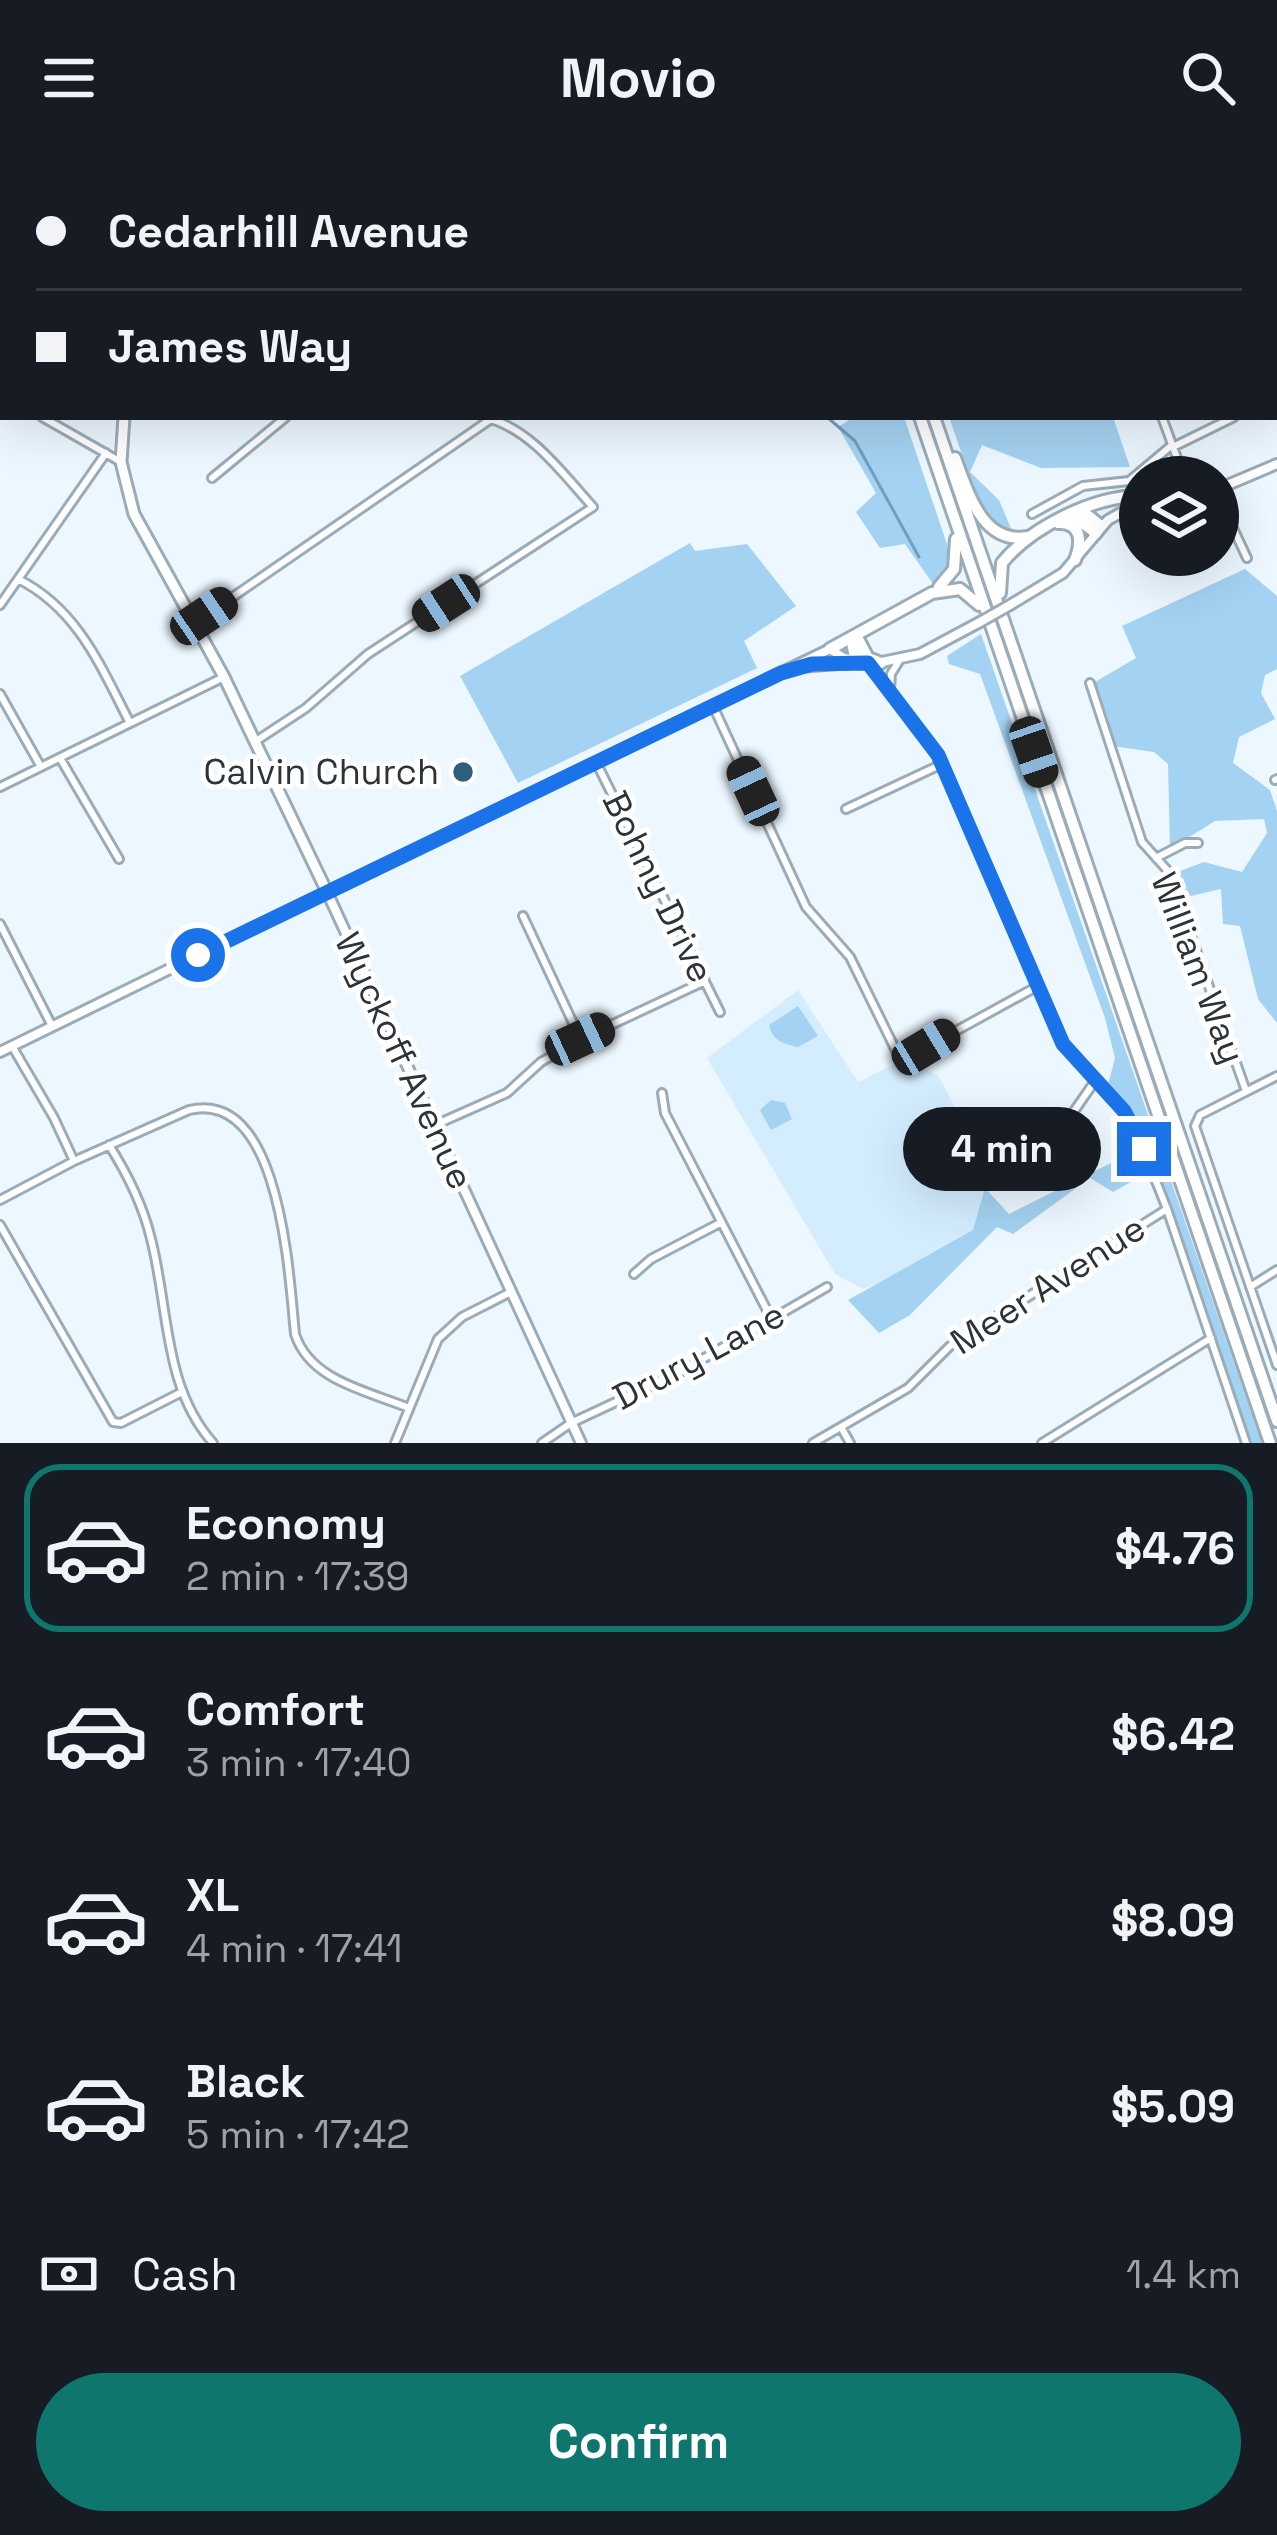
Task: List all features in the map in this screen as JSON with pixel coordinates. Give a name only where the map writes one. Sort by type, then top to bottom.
[{"type":"highway","points":[[921,420],[1270,1443]]},
{"type":"highway","points":[[936,420],[985,522],[1010,538],[1037,534]]},
{"type":"highway","points":[[936,420],[1277,1421]]},
{"type":"highway","points":[[830,649],[932,593],[950,576],[957,554],[936,464]]},
{"type":"highway","points":[[1034,712],[998,576],[1006,557],[1037,534],[1069,514],[1108,498],[1119,498]]},
{"type":"highway","points":[[1069,514],[1086,514],[1098,530]]},
{"type":"highway","points":[[1054,524],[1078,520],[1098,530]]},
{"type":"highway","points":[[1054,524],[1064,523],[1078,531],[1081,542],[1075,560]]},
{"type":"highway","points":[[932,593],[953,588],[972,596],[1005,666]]},
{"type":"highway","points":[[856,635],[854,653],[874,663]]},
{"type":"main road","name":"Wyckoff Avenue","points":[[124,420],[121,462],[134,514],[256,741],[581,1443]]},
{"type":"main road","points":[[1239,482],[1277,464]]},
{"type":"main road","points":[[781,673],[812,664],[899,661],[920,654],[1053,580],[1098,530],[1119,514]]},
{"type":"main road","points":[[0,1052],[830,649],[844,658],[874,663]]},
{"type":"street","points":[[47,420],[121,462]]},
{"type":"street","points":[[212,478],[282,420]]},
{"type":"street","points":[[194,623],[486,420]]},
{"type":"street","points":[[256,741],[306,708],[368,655],[593,507],[540,449],[493,420]]},
{"type":"street","points":[[1163,420],[1176,456]]},
{"type":"street","points":[[1032,514],[1084,486],[1129,481],[1172,446],[1228,420]]},
{"type":"street","points":[[0,605],[106,453]]},
{"type":"street","points":[[1239,540],[1247,558]]},
{"type":"street","points":[[18,579],[50,598],[83,635],[130,723]]},
{"type":"street","points":[[891,694],[889,679],[899,661]]},
{"type":"street","points":[[874,663],[942,764],[1063,1044],[1135,1128],[1246,1443]]},
{"type":"street","points":[[0,787],[224,677]]},
{"type":"street","name":"William Way","points":[[1090,682],[1142,842],[1168,872],[1246,1091],[1200,1114],[1195,1126],[1277,1365]]},
{"type":"street","points":[[0,694],[40,767]]},
{"type":"street","points":[[713,706],[806,907],[850,957],[902,1061],[1038,986]]},
{"type":"street","points":[[60,758],[119,859]]},
{"type":"street","name":"Bohny Drive","points":[[596,762],[720,1012]]},
{"type":"street","points":[[846,809],[942,764]]},
{"type":"street","points":[[1156,858],[1184,843],[1198,844]]},
{"type":"street","points":[[523,916],[580,1039]]},
{"type":"street","points":[[0,924],[52,1026]]},
{"type":"street","points":[[434,1125],[507,1093],[541,1062],[580,1039],[705,981]]},
{"type":"street","points":[[12,1046],[74,1161]]},
{"type":"street","points":[[1246,1091],[1277,1076]]},
{"type":"street","points":[[1004,1163],[1012,1152],[1077,1111],[1095,1081]]},
{"type":"street","points":[[662,1093],[664,1113],[771,1318]]},
{"type":"street","points":[[0,1200],[74,1161],[197,1108],[224,1111],[238,1120],[251,1139],[280,1207],[302,1351],[322,1372],[409,1408]]},
{"type":"street","points":[[109,1145],[134,1189],[152,1239],[182,1392],[213,1443]]},
{"type":"street","name":"Meer Avenue","points":[[813,1443],[908,1388],[950,1346],[1167,1209]]},
{"type":"street","points":[[634,1274],[651,1258],[719,1222]]},
{"type":"street","points":[[0,1225],[113,1422],[121,1423],[182,1392]]},
{"type":"street","points":[[1250,1287],[1277,1270]]},
{"type":"street","name":"Drury Lane","points":[[542,1443],[571,1423],[682,1371],[826,1287]]},
{"type":"street","points":[[395,1443],[433,1348],[446,1330],[462,1316],[509,1293]]},
{"type":"street","points":[[1042,1443],[1210,1338]]},
{"type":"street","points":[[842,1427],[850,1443]]},
{"type":"shaded area","points":[[849,420],[905,420],[953,562],[933,584],[905,544],[880,548],[856,512],[876,493],[838,427]]},
{"type":"shaded area","points":[[950,420],[1114,420],[1126,456],[1119,456],[1119,467],[1041,468],[982,445],[970,472],[999,500],[1015,538],[987,527]]},
{"type":"shaded area","points":[[690,543],[695,551],[747,544],[796,606],[744,641],[757,668],[518,783],[460,676]]},
{"type":"shaded area","points":[[1245,569],[1277,596],[1277,669],[1265,675],[1261,693],[1275,719],[1239,737],[1233,763],[1270,790],[1277,811],[1277,1023],[1258,999],[1240,926],[1223,924],[1221,889],[1178,899],[1170,875],[1204,862],[1242,872],[1267,833],[1264,819],[1215,821],[1170,849],[1168,764],[1154,752],[1112,746],[1090,685],[1136,658],[1122,626],[1239,576]]},
{"type":"shaded area","points":[[981,634],[1262,1443],[1252,1443],[1154,1169],[1113,1192],[1090,1178],[1013,1234],[997,1227],[910,1315],[879,1333],[848,1300],[973,1230],[985,1188],[1009,1214],[1119,1159],[1140,1127],[1108,1085],[1115,1058],[1105,1018],[980,674],[949,664],[947,656]]},
{"type":"shaded area","points":[[798,990],[858,1082],[901,1061],[938,1075],[991,1178],[973,1230],[894,1277],[863,1289],[835,1274],[707,1058]]},
{"type":"shaded area","points":[[798,1006],[818,1036],[798,1047],[776,1038],[769,1025]]},
{"type":"shaded area","points":[[771,1100],[785,1103],[792,1119],[771,1130],[760,1110]]},
{"type":"waterway","points":[[830,420],[855,441],[919,557]]},
{"type":"place","name":"Calvin Church","points":[[463,772]]},
{"type":"route","points":[[198,955],[781,673],[812,664],[868,663],[938,755],[1063,1044],[1124,1111],[1144,1149]]}]
